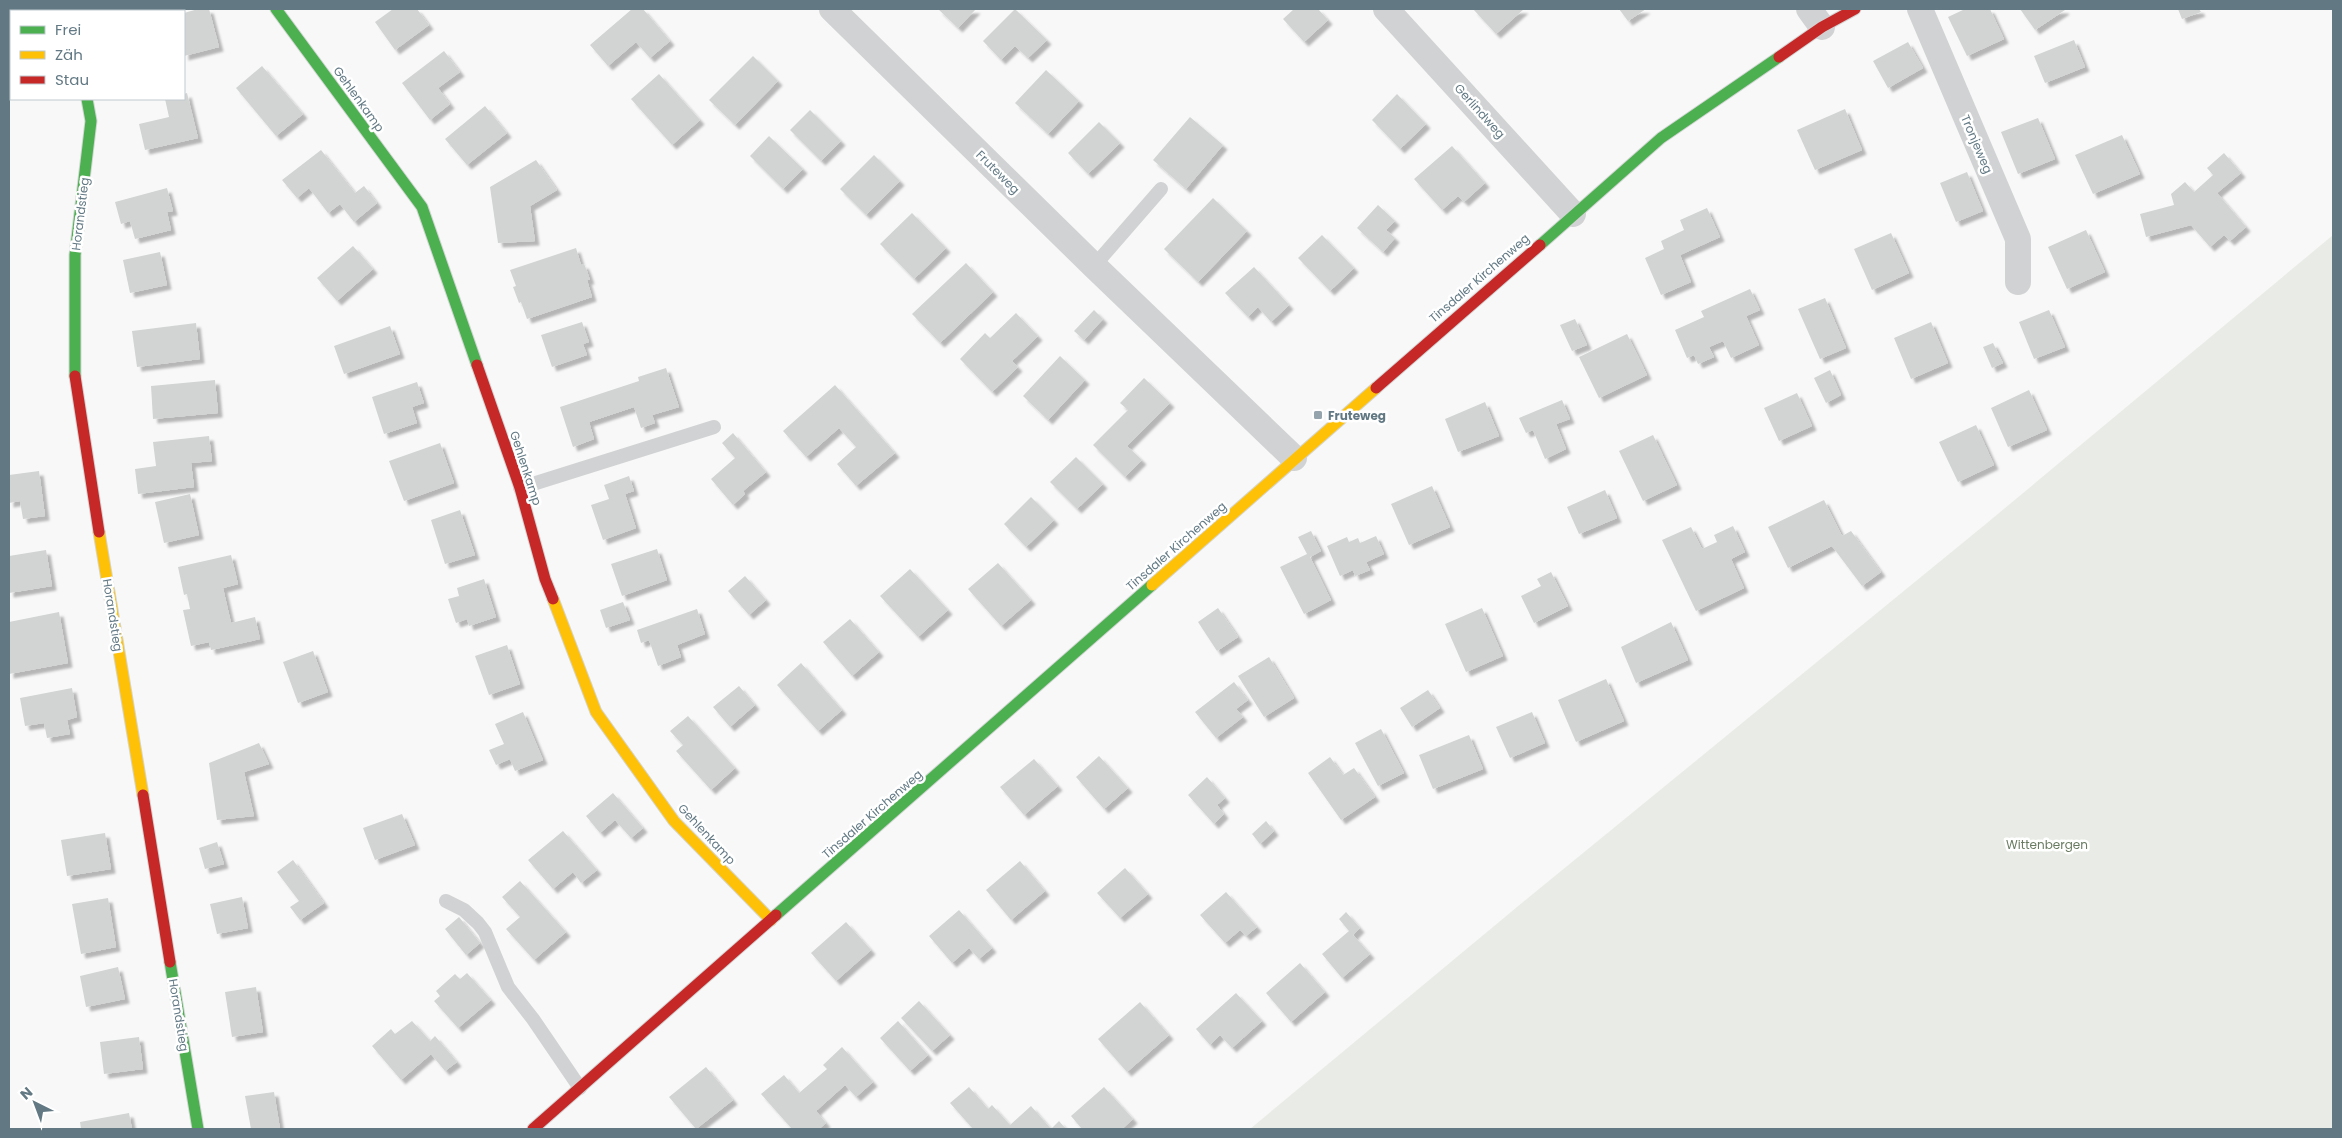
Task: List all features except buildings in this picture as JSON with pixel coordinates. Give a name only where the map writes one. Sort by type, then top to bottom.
[{"type":"street","name":"Gehlenkamp","points":[[276,9],[422,207],[520,488],[545,580],[596,712],[674,821],[771,920]]},
{"type":"street","name":"Fruteweg","points":[[832,9],[1094,266],[1294,458]]},
{"type":"street","name":"Gerlindweg","points":[[1386,9],[1573,214]]},
{"type":"street","name":"Tinsdaler Kirchenweg","points":[[533,1129],[1004,716],[1053,670],[1229,518],[1294,458],[1661,138],[1815,18],[1855,9]]},
{"type":"street","name":"Tronjeweg","points":[[1920,9],[2018,239],[2018,282]]},
{"type":"street","name":"Horandstieg","points":[[87,100],[91,121],[75,255],[75,386],[198,1129]]},
{"type":"lane","points":[[1094,266],[1161,189]]},
{"type":"lane","points":[[520,488],[714,427]]},
{"type":"lane","points":[[446,901],[464,910],[478,922],[485,932],[508,987],[538,1026],[580,1088]]},
{"type":"green space","name":"Wittenbergen","points":[[2333,235],[2333,1129],[1250,1129],[1523,902],[1987,523]]},
{"type":"traffic: fast","points":[[276,9],[422,207],[477,365]]},
{"type":"traffic: fast","points":[[1540,245],[1661,138],[1779,57]]},
{"type":"traffic: fast","points":[[75,376],[75,255],[91,121],[87,100]]},
{"type":"traffic: fast","points":[[776,915],[1152,585]]},
{"type":"traffic: fast","points":[[170,962],[198,1129]]},
{"type":"traffic: slow","points":[[1152,585],[1376,388]]},
{"type":"traffic: slow","points":[[99,532],[143,795]]},
{"type":"traffic: slow","points":[[553,599],[596,712],[674,821],[771,920]]},
{"type":"traffic: jam","points":[[1779,57],[1822,27],[1855,9]]},
{"type":"traffic: jam","points":[[1376,388],[1540,245]]},
{"type":"traffic: jam","points":[[477,365],[520,488],[545,579],[553,599]]},
{"type":"traffic: jam","points":[[75,376],[99,532]]},
{"type":"traffic: jam","points":[[143,795],[170,962]]},
{"type":"traffic: jam","points":[[533,1129],[776,915]]},
{"type":"place","name":"Fruteweg","points":[[1318,415]]}]
